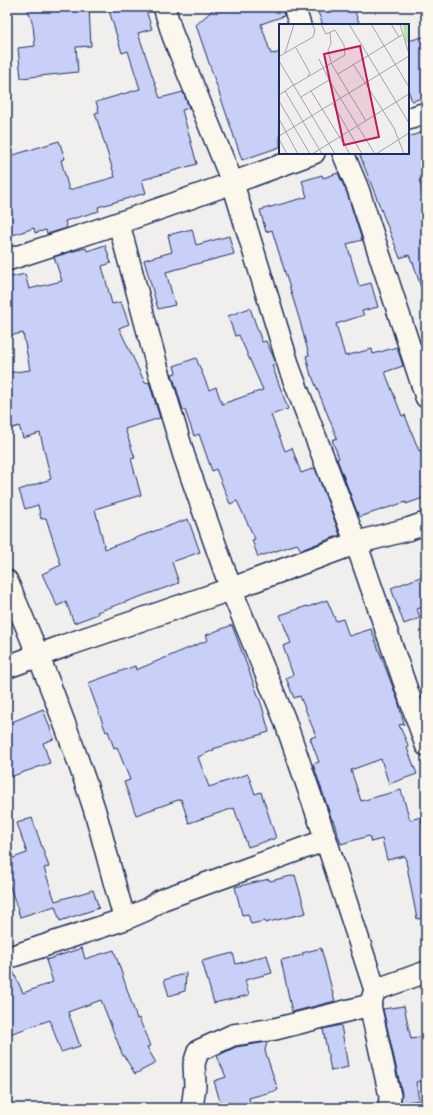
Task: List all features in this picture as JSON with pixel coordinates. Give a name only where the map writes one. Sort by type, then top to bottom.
[{"type":"street","points":[[164,7],[173,36],[233,184],[290,370],[356,543],[426,744]]},
{"type":"street","points":[[294,7],[300,24]]},
{"type":"street","points":[[409,119],[426,112]]},
{"type":"street","points":[[7,260],[119,224],[233,184],[311,154]]},
{"type":"street","points":[[343,154],[358,188],[426,397]]},
{"type":"street","points":[[119,224],[157,366],[184,456],[231,589],[284,718],[326,840],[373,997],[390,1096],[389,1108]]},
{"type":"street","points":[[7,667],[231,589],[356,543],[426,523]]},
{"type":"street","points":[[7,581],[39,655],[94,808],[114,885],[125,919]]},
{"type":"street","points":[[7,958],[125,919],[146,910],[161,900],[326,840]]},
{"type":"street","points":[[192,1108],[195,1086],[194,1064],[198,1051],[233,1035],[275,1029],[373,997],[426,972]]},
{"type":"building","points":[[27,7],[89,7],[91,46],[76,47],[78,72],[21,78],[18,48],[35,46],[33,25]]},
{"type":"building","points":[[108,7],[145,7],[152,29],[138,33],[160,98],[183,92],[189,108],[182,110],[197,164],[142,180],[146,193],[98,207],[99,211],[65,221],[67,228],[47,234],[46,230],[35,233],[34,228],[7,237],[7,157],[59,141],[65,159],[61,160],[69,190],[115,177],[95,113],[99,112],[96,102],[140,89],[128,51],[122,53]]},
{"type":"building","points":[[216,7],[282,7],[284,16],[261,24],[271,54],[279,52],[279,147],[242,160],[196,25]]},
{"type":"building","points":[[316,7],[353,7],[360,24],[323,24]]},
{"type":"building","points":[[426,36],[426,97],[412,101],[409,93],[409,41]]},
{"type":"building","points":[[426,131],[426,177],[419,180],[426,200],[426,290],[422,291],[413,262],[409,255],[400,258],[359,154],[409,154],[409,137]]},
{"type":"building","points":[[338,173],[347,193],[362,240],[347,244],[359,286],[371,283],[378,307],[362,311],[364,315],[336,324],[345,356],[372,349],[373,354],[397,347],[403,366],[385,372],[402,416],[405,415],[419,451],[426,449],[426,497],[359,517],[337,459],[339,458],[332,440],[337,438],[311,376],[306,356],[309,355],[272,230],[266,232],[260,210],[307,197],[302,181],[322,175],[323,178]]},
{"type":"building","points":[[192,229],[196,245],[229,236],[234,254],[166,272],[175,305],[158,309],[144,260],[172,252],[168,235]]},
{"type":"building","points":[[105,245],[111,263],[102,266],[112,304],[121,302],[129,324],[119,328],[145,383],[149,382],[160,418],[125,429],[135,458],[131,459],[141,495],[95,509],[105,549],[188,519],[200,552],[172,562],[179,583],[97,612],[98,614],[74,623],[66,602],[57,606],[42,574],[61,565],[46,518],[41,519],[38,505],[25,509],[19,490],[51,479],[40,433],[23,438],[19,426],[7,430],[7,373],[30,370],[23,333],[7,336],[7,278],[25,274],[29,289],[62,281],[54,257],[86,248],[87,251]]},
{"type":"building","points":[[250,308],[262,342],[266,341],[274,358],[276,364],[272,365],[288,409],[271,415],[285,451],[292,448],[301,473],[315,468],[340,535],[301,550],[297,544],[258,557],[252,540],[255,539],[237,501],[230,504],[216,469],[212,471],[199,434],[194,436],[185,410],[183,410],[172,374],[176,373],[174,366],[196,358],[209,390],[216,387],[222,404],[263,390],[239,335],[235,336],[228,316]]},
{"type":"building","points":[[426,338],[426,358],[420,340]]},
{"type":"building","points":[[426,575],[426,606],[417,609],[420,618],[404,624],[391,588]]},
{"type":"building","points":[[327,600],[336,621],[343,619],[349,636],[371,629],[398,701],[404,724],[399,725],[409,747],[407,748],[417,774],[389,784],[381,759],[351,770],[361,801],[401,790],[410,820],[421,817],[424,833],[426,833],[426,918],[417,919],[405,856],[387,860],[382,839],[371,842],[369,836],[341,844],[313,764],[319,762],[310,738],[316,736],[300,696],[294,698],[286,678],[293,675],[283,646],[291,643],[280,615]]},
{"type":"building","points":[[232,625],[262,706],[269,732],[213,749],[214,750],[198,757],[209,787],[248,774],[255,794],[261,792],[276,838],[248,847],[234,808],[189,823],[181,799],[136,815],[124,782],[130,780],[117,747],[114,748],[108,731],[106,732],[88,683],[135,666],[136,670],[208,640],[206,635]]},
{"type":"building","points":[[43,709],[54,739],[43,743],[50,763],[7,778],[7,724]]},
{"type":"building","points":[[32,818],[49,867],[44,868],[55,901],[93,890],[99,908],[60,921],[55,906],[20,917],[7,877],[7,860],[27,853],[17,823]]},
{"type":"building","points":[[295,875],[306,913],[265,923],[265,921],[251,924],[248,914],[242,915],[235,887]]},
{"type":"building","points":[[82,948],[85,959],[114,950],[137,1019],[139,1018],[150,1046],[147,1047],[156,1063],[135,1074],[123,1056],[101,1000],[68,1012],[80,1046],[61,1052],[50,1020],[7,1035],[7,970],[12,969],[23,993],[53,982],[46,960]]},
{"type":"building","points":[[321,948],[335,1001],[292,1012],[281,960],[303,955],[302,953]]},
{"type":"building","points":[[233,953],[236,964],[267,955],[272,973],[245,980],[249,995],[214,1003],[202,961]]},
{"type":"building","points":[[186,973],[185,991],[169,996],[164,980]]},
{"type":"building","points":[[404,1006],[411,1039],[426,1036],[426,1080],[416,1082],[419,1100],[401,1103],[402,1093],[383,1009]]},
{"type":"building","points":[[341,1025],[348,1067],[331,1071],[323,1029]]},
{"type":"building","points":[[267,1042],[265,1051],[278,1090],[249,1098],[251,1105],[239,1108],[222,1108],[214,1081],[226,1077],[217,1056],[236,1047]]}]
